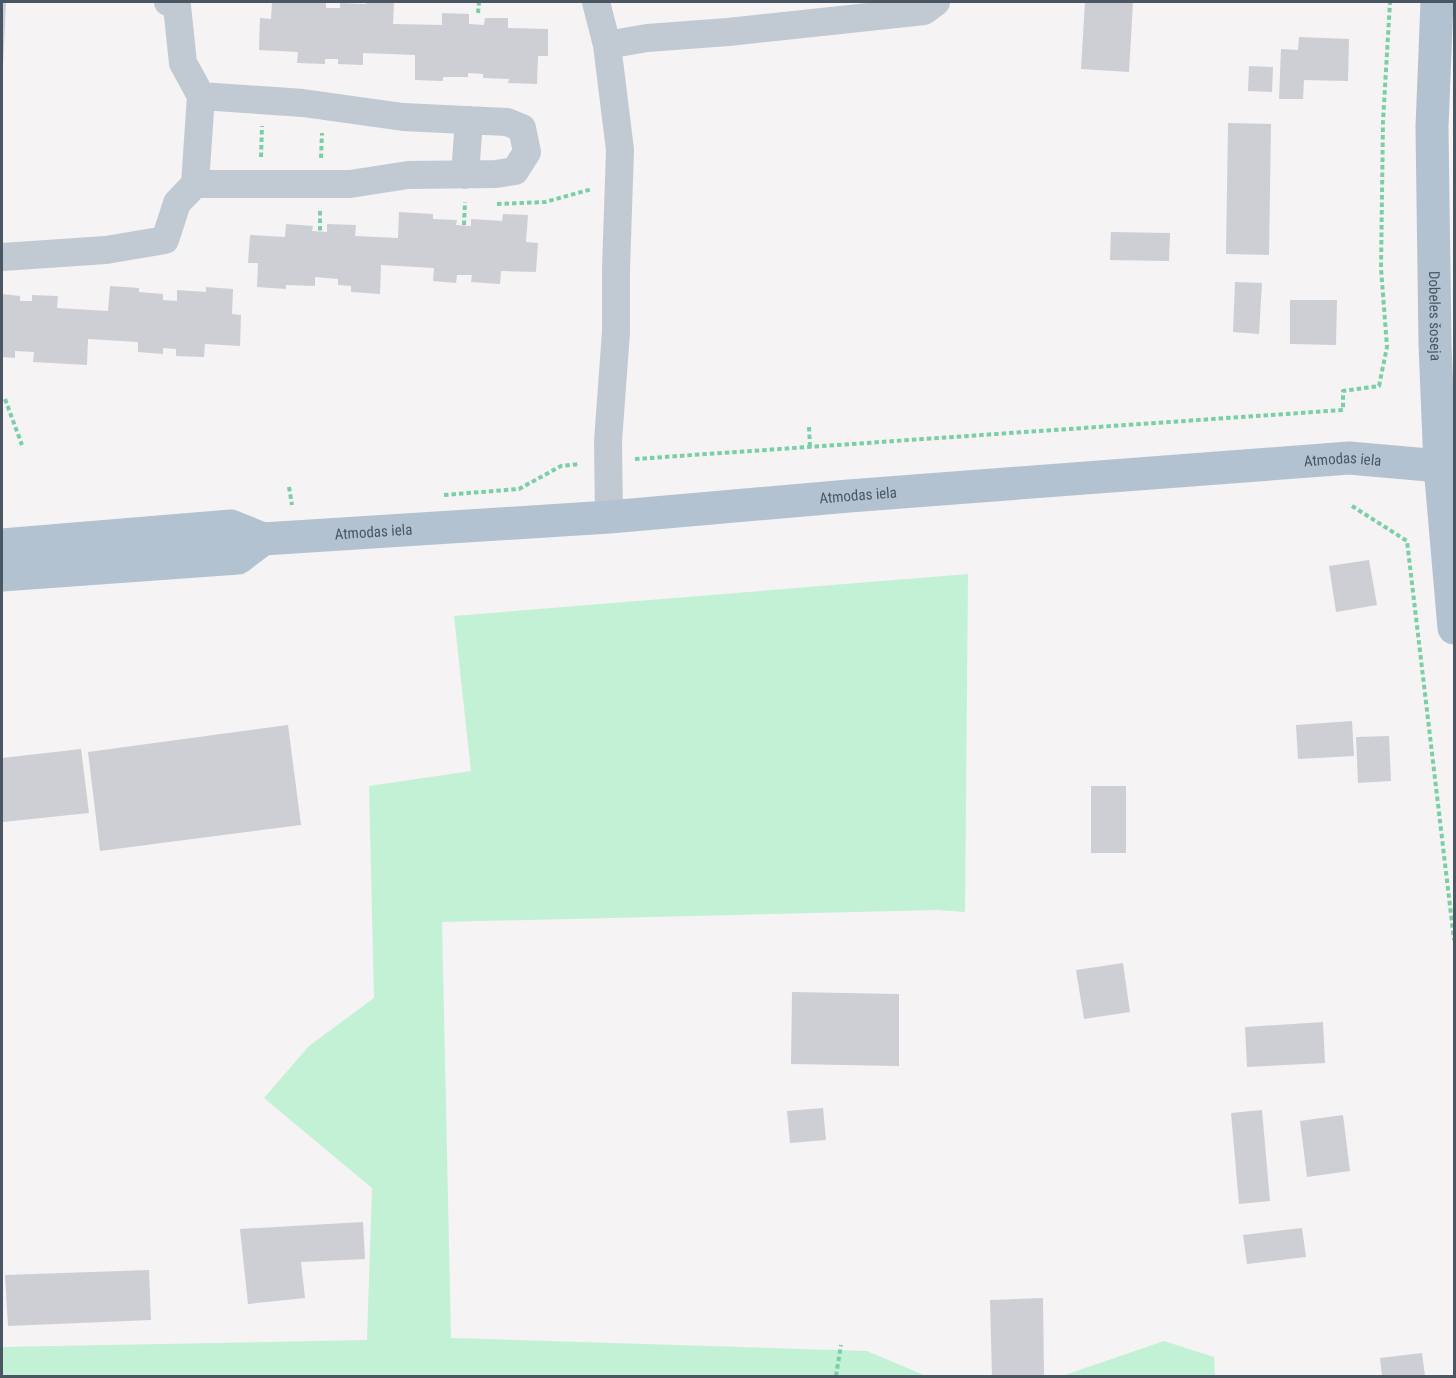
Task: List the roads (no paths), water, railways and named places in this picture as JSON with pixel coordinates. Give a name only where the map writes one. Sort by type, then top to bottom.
[{"type":"main road","name":"Dobeles šoseja","points":[[1437,2],[1444,107],[1435,344],[1447,465],[1455,628]]},
{"type":"main road","name":"Atmodas iela","points":[[2,545],[231,526],[263,539],[609,517],[837,497],[1349,458],[1447,465]]},
{"type":"main road","points":[[2,575],[238,558],[263,539]]},
{"type":"street","points":[[2,257],[106,250],[165,240],[177,203],[195,184],[201,96],[183,63],[177,6],[168,2]]},
{"type":"street","points":[[596,2],[607,45],[620,150],[616,332],[609,408],[609,517]]},
{"type":"street","points":[[607,45],[647,38],[728,32],[924,10],[936,2]]},
{"type":"street","points":[[195,184],[350,184],[408,176],[465,186],[496,174],[515,171],[527,152],[522,128],[507,122],[403,117],[263,100],[201,96]]},
{"type":"street","points":[[465,186],[469,120]]}]
